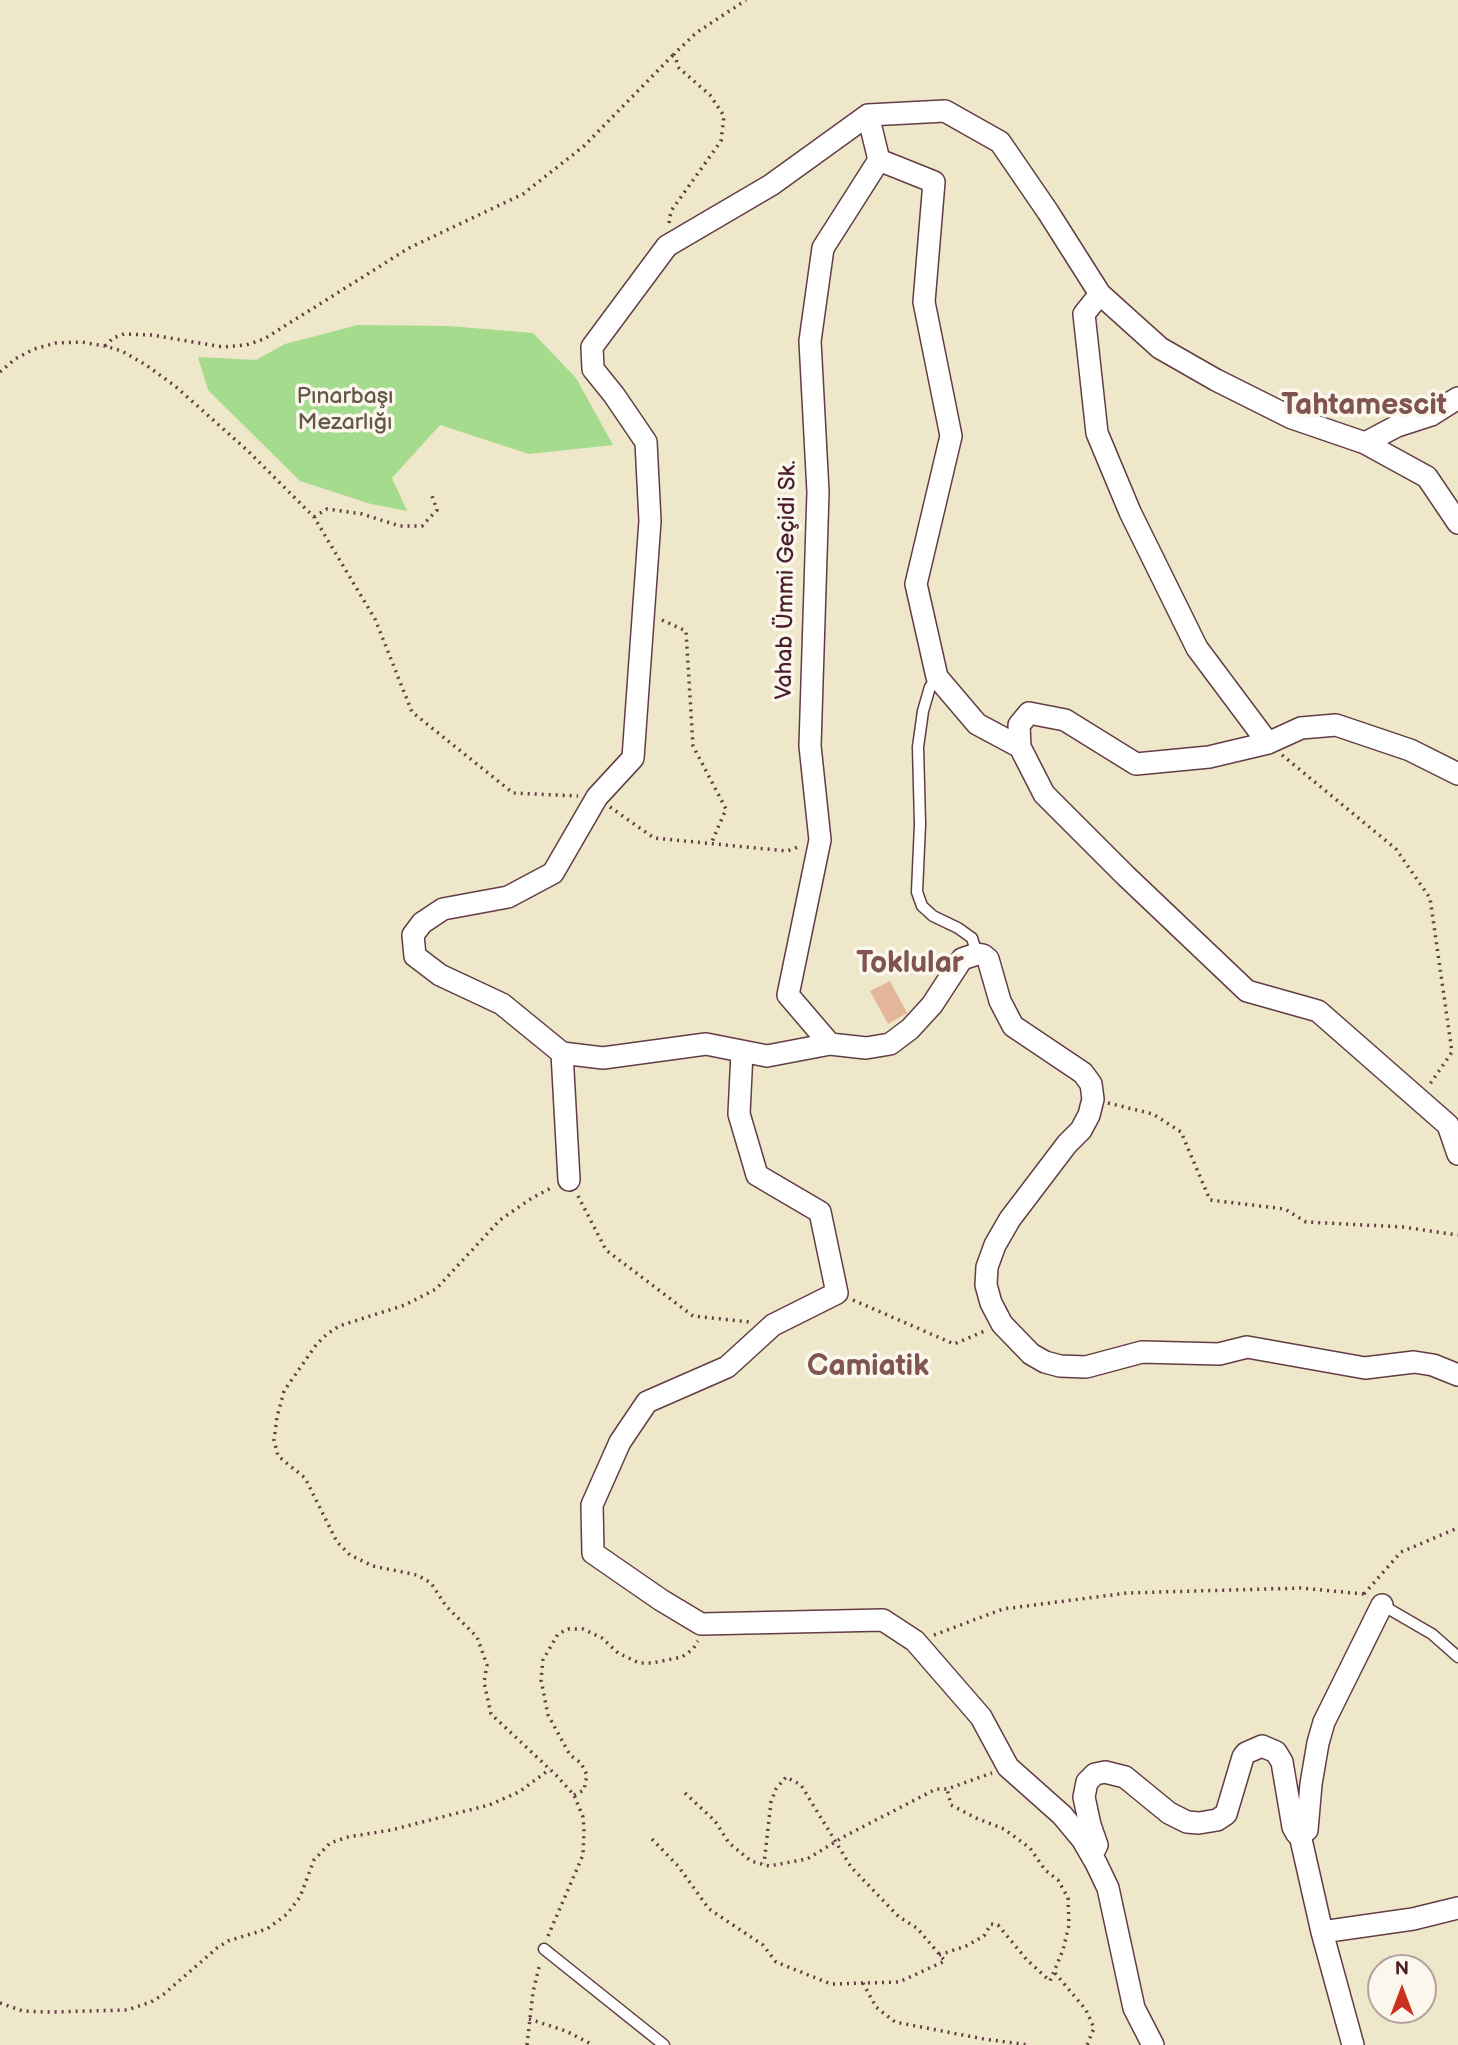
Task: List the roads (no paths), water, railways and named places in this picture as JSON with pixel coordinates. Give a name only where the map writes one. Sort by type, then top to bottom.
[{"type":"street","points":[[1458,523],[1427,477],[1365,443],[1292,418],[1160,348],[1100,294],[1000,142],[945,111],[868,116],[771,185],[667,246],[592,347],[593,369],[646,442],[650,521],[633,758],[597,797],[553,873],[508,897],[443,909],[422,923],[413,935],[415,956],[440,975],[502,1004],[562,1053],[604,1058],[706,1044],[767,1056],[830,1044],[866,1048],[890,1044],[910,1029],[932,1005],[962,959],[977,954],[988,959],[1000,1001],[1013,1026],[1083,1073],[1091,1084],[1093,1099],[1081,1130],[1066,1144],[1019,1206],[995,1245],[987,1267],[986,1285],[991,1303],[1002,1324],[1031,1354],[1060,1366],[1086,1367],[1142,1352],[1219,1354],[1247,1347],[1365,1368],[1414,1362],[1433,1365],[1458,1375]]},
{"type":"street","points":[[868,116],[879,160],[934,182],[924,302],[951,436],[916,584],[936,677],[977,724],[1020,747]]},
{"type":"street","name":"Vahab Ümmi Geçidi Sk.","points":[[830,1044],[788,995],[820,839],[810,746],[818,492],[810,341],[822,248],[879,160]]},
{"type":"street","points":[[1100,294],[1084,314],[1097,433],[1130,512],[1196,648],[1268,743]]},
{"type":"street","points":[[1365,443],[1397,426],[1431,415],[1458,398]]},
{"type":"street","points":[[1458,774],[1410,750],[1336,726],[1301,728],[1268,743],[1209,757],[1136,764],[1065,719],[1029,713],[1019,726],[1020,747],[1044,794],[1126,877],[1247,991],[1318,1011],[1448,1125],[1458,1154]]},
{"type":"street","points":[[742,1052],[739,1114],[757,1175],[820,1212],[837,1293],[773,1325],[727,1367],[647,1402],[620,1442],[592,1505],[593,1552],[661,1600],[701,1624],[883,1620],[915,1641],[981,1717],[1008,1767],[1062,1815],[1091,1854],[1108,1888],[1135,2008],[1153,2045]]},
{"type":"street","points":[[562,1053],[569,1180]]},
{"type":"street","points":[[1300,1835],[1307,1830],[1311,1784],[1324,1722],[1373,1600]]},
{"type":"street","points":[[1091,1854],[1097,1845],[1086,1811],[1085,1787],[1095,1774],[1111,1773],[1125,1777],[1177,1819],[1193,1823],[1212,1821],[1222,1818],[1229,1808],[1243,1757],[1250,1750],[1262,1746],[1276,1752],[1282,1762],[1293,1827],[1300,1835],[1322,1932],[1353,2045]]},
{"type":"street","points":[[1322,1932],[1413,1919],[1458,1908]]},
{"type":"lane","points":[[936,677],[923,711],[918,747],[920,824],[917,892],[922,906],[933,916],[972,938],[977,954]]},
{"type":"lane","points":[[1373,1600],[1432,1634],[1458,1657]]},
{"type":"lane","points":[[544,1949],[664,2045]]},
{"type":"district","name":"Tahtamescit","points":[[1364,406]]},
{"type":"district","name":"Toklular","points":[[910,964]]},
{"type":"district","name":"Camiatik","points":[[868,1367]]},
{"type":"park label","name":"Pınarbaşı Mezarlığı","points":[[345,410]]}]
